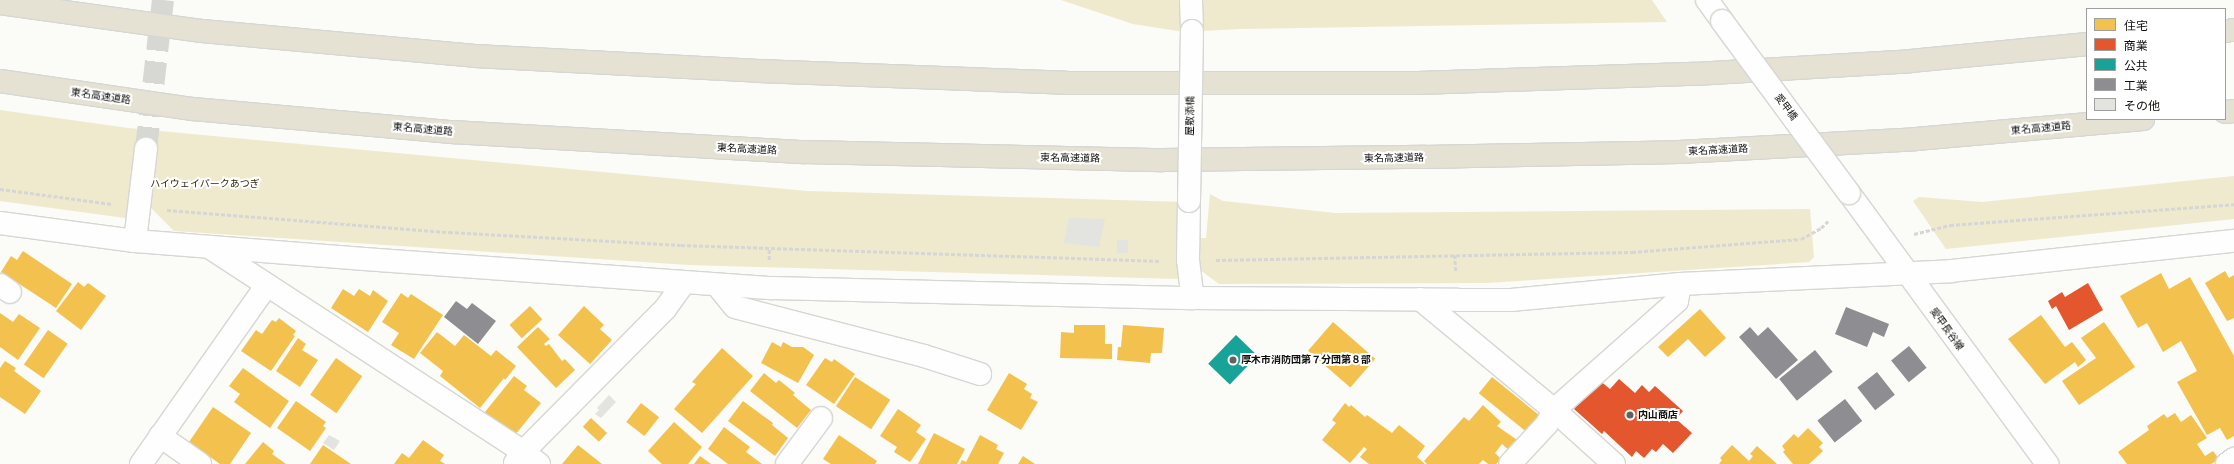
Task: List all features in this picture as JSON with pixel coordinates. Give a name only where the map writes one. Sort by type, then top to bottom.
[{"type":"highway","points":[[0,3],[202,31],[476,56],[759,71],[1066,83],[1418,83],[1695,74],[1911,61],[2086,44]]},
{"type":"highway","name":"東名高速道路","points":[[0,81],[193,109],[452,132],[804,152],[1163,160],[1679,152],[1916,139],[2132,120]]},
{"type":"street","name":"屋敷添橋","points":[[1191,0],[1192,31],[1188,260],[1192,298]]},
{"type":"street","name":"愛甲橋","points":[[1707,0],[1849,192]]},
{"type":"street","points":[[135,241],[146,150]]},
{"type":"street","name":"愛甲長谷線","points":[[1849,192],[1906,273],[2047,464]]},
{"type":"street","points":[[0,223],[135,241],[206,245],[364,259],[684,283],[772,288],[1192,298],[1511,300],[1680,284],[1974,269],[2234,241]]},
{"type":"street","points":[[206,245],[526,460],[665,309],[684,283]]},
{"type":"street","points":[[1510,464],[1547,424],[1554,410],[1677,301],[1680,284]]},
{"type":"street","points":[[141,464],[266,285]]},
{"type":"street","points":[[717,285],[735,307],[924,356],[950,373],[980,374]]},
{"type":"street","points":[[1420,299],[1554,410],[1614,464]]},
{"type":"street","points":[[796,461],[821,418]]},
{"type":"street","points":[[160,436],[200,464]]},
{"type":"street","points":[[2227,464],[2234,459]]},
{"type":"path","points":[[0,188],[139,208],[449,232],[689,246],[1167,262],[1188,260],[1632,252],[1801,239],[1821,228],[1828,220]]},
{"type":"path","points":[[1914,234],[1950,225],[2234,204]]},
{"type":"green space","points":[[1061,0],[1652,0],[1667,22],[1239,29],[1184,32],[1133,24]]},
{"type":"green space","name":"ハイウェイパークあつぎ","points":[[0,110],[128,128],[807,191],[1185,202],[1180,238],[1206,238],[1210,194],[1223,201],[1335,213],[1810,209],[1814,257],[1809,262],[1487,283],[1219,284],[1196,267],[1182,267],[1178,279],[689,265],[174,231],[146,203],[125,218],[0,201]]},
{"type":"green space","points":[[2234,176],[2234,219],[1946,249],[1913,201],[1919,197],[1982,202]]},
{"type":"building: 住宅","points":[[23,251],[72,284],[56,308],[1,272],[11,256],[17,260]]},
{"type":"building: 住宅","points":[[2225,271],[2229,278],[2234,275],[2234,318],[2227,321],[2205,283]]},
{"type":"building: 住宅","points":[[2161,273],[2169,289],[2190,277],[2234,356],[2234,436],[2227,440],[2220,428],[2207,435],[2177,382],[2197,371],[2181,341],[2163,352],[2147,323],[2138,328],[2120,296]]},
{"type":"building: 住宅","points":[[78,282],[84,287],[88,283],[106,296],[81,330],[56,311]]},
{"type":"building: 住宅","points":[[343,289],[354,296],[359,289],[370,296],[373,290],[388,301],[368,332],[331,308]]},
{"type":"building: 住宅","points":[[401,293],[408,298],[411,294],[443,315],[414,359],[391,345],[399,333],[382,322]]},
{"type":"building: 住宅","points":[[530,306],[542,319],[522,338],[510,325]]},
{"type":"building: 住宅","points":[[584,306],[604,325],[600,329],[612,340],[590,364],[558,335]]},
{"type":"building: 住宅","points":[[1700,309],[1726,338],[1705,357],[1688,339],[1668,357],[1658,347]]},
{"type":"building: 住宅","points":[[0,313],[13,322],[19,314],[40,328],[18,360],[0,347]]},
{"type":"building: 住宅","points":[[2041,315],[2065,347],[2072,342],[2086,360],[2078,367],[2075,362],[2045,384],[2008,339]]},
{"type":"building: 住宅","points":[[279,318],[296,331],[293,335],[295,336],[271,371],[241,351],[256,330],[262,334],[272,320],[276,322]]},
{"type":"building: 住宅","points":[[1333,322],[1375,359],[1350,387],[1308,351]]},
{"type":"building: 住宅","points":[[2104,322],[2135,367],[2079,405],[2062,381],[2096,358],[2081,338]]},
{"type":"building: 住宅","points":[[1074,325],[1105,325],[1105,344],[1112,344],[1112,359],[1060,358],[1061,332],[1074,333]]},
{"type":"building: 住宅","points":[[1123,325],[1164,328],[1162,353],[1151,353],[1150,363],[1117,360],[1118,347],[1121,347]]},
{"type":"building: 住宅","points":[[538,327],[550,339],[544,344],[546,346],[549,344],[562,361],[565,359],[575,370],[556,388],[517,347]]},
{"type":"building: 住宅","points":[[48,330],[68,344],[44,378],[24,364]]},
{"type":"building: 住宅","points":[[437,332],[455,346],[464,335],[491,356],[496,350],[516,366],[505,380],[504,378],[480,408],[440,376],[443,371],[420,353]]},
{"type":"building: 住宅","points":[[298,338],[306,344],[302,350],[318,360],[300,387],[276,371]]},
{"type":"building: 住宅","points":[[772,342],[781,347],[783,342],[792,347],[803,347],[814,355],[798,383],[761,363]]},
{"type":"building: 住宅","points":[[722,348],[753,376],[702,433],[674,409],[696,384],[692,382]]},
{"type":"building: 住宅","points":[[336,358],[362,376],[336,413],[310,395]]},
{"type":"building: 住宅","points":[[825,358],[832,362],[834,359],[855,374],[834,404],[806,385]]},
{"type":"building: 住宅","points":[[5,361],[16,368],[14,371],[41,391],[25,414],[0,397],[0,368]]},
{"type":"building: 住宅","points":[[243,368],[289,401],[270,428],[234,402],[240,394],[229,386]]},
{"type":"building: 住宅","points":[[764,373],[776,383],[779,380],[795,393],[793,395],[811,410],[797,428],[750,391]]},
{"type":"building: 住宅","points":[[1009,373],[1027,384],[1024,389],[1032,394],[1030,398],[1038,402],[1021,430],[987,410]]},
{"type":"building: 住宅","points":[[514,376],[527,386],[524,390],[541,403],[515,435],[485,412]]},
{"type":"building: 住宅","points":[[855,377],[890,400],[871,429],[836,406]]},
{"type":"building: 住宅","points":[[1492,377],[1539,415],[1525,431],[1479,393]]},
{"type":"building: 住宅","points":[[296,401],[326,422],[323,426],[326,428],[310,451],[277,428]]},
{"type":"building: 住宅","points":[[743,401],[773,423],[772,425],[788,438],[775,456],[728,421]]},
{"type":"building: 住宅","points":[[641,403],[659,417],[644,436],[626,422]]},
{"type":"building: 住宅","points":[[1345,403],[1349,407],[1351,405],[1365,417],[1367,415],[1392,433],[1399,425],[1425,446],[1417,457],[1425,464],[1369,464],[1360,457],[1367,449],[1364,447],[1350,463],[1322,440],[1336,423],[1332,420]]},
{"type":"building: 住宅","points":[[1483,405],[1501,422],[1497,426],[1520,442],[1511,452],[1502,444],[1495,453],[1501,459],[1496,464],[1488,464],[1483,460],[1479,464],[1427,464],[1424,461],[1464,417],[1469,421]]},
{"type":"building: 住宅","points":[[213,407],[251,433],[230,464],[220,464],[189,442]]},
{"type":"building: 住宅","points":[[898,409],[921,425],[916,432],[926,439],[910,462],[894,452],[897,447],[880,436]]},
{"type":"building: 住宅","points":[[2175,413],[2181,422],[2191,415],[2207,438],[2197,444],[2205,456],[2213,451],[2219,459],[2211,464],[2127,464],[2118,452],[2149,430],[2147,426],[2164,414],[2167,418]]},
{"type":"building: 住宅","points":[[591,418],[607,433],[599,442],[583,427]]},
{"type":"building: 住宅","points":[[674,422],[702,447],[688,464],[662,464],[648,451]]},
{"type":"building: 住宅","points":[[724,427],[750,447],[746,452],[762,464],[728,464],[708,449]]},
{"type":"building: 住宅","points":[[1808,428],[1823,443],[1819,447],[1823,451],[1809,464],[1793,464],[1783,452],[1785,450],[1782,446],[1794,434],[1798,438]]},
{"type":"building: 住宅","points":[[934,433],[965,449],[957,464],[918,464]]},
{"type":"building: 住宅","points":[[839,435],[877,461],[875,464],[831,464],[823,459]]},
{"type":"building: 住宅","points":[[980,435],[998,445],[996,449],[1004,453],[998,464],[960,464],[962,460],[966,462]]},
{"type":"building: 住宅","points":[[423,440],[444,455],[440,461],[445,464],[394,464],[402,453],[409,458]]},
{"type":"building: 住宅","points":[[263,442],[274,451],[272,454],[286,464],[245,464]]},
{"type":"building: 住宅","points":[[323,445],[351,464],[310,464]]},
{"type":"building: 住宅","points":[[578,445],[602,464],[562,464]]},
{"type":"building: 住宅","points":[[1732,445],[1749,461],[1753,456],[1750,454],[1757,446],[1777,464],[1719,464],[1722,460],[1720,458]]},
{"type":"building: 住宅","points":[[700,456],[711,464],[694,464]]},
{"type":"building: 住宅","points":[[1023,456],[1035,464],[1018,464]]},
{"type":"building: 商業","points":[[2088,283],[2103,310],[2069,330],[2056,306],[2052,309],[2048,301],[2062,292],[2065,297]]},
{"type":"building: 商業","name":"内山商店","points":[[1619,379],[1635,393],[1642,385],[1649,392],[1655,386],[1683,411],[1676,419],[1692,433],[1673,453],[1663,444],[1656,452],[1652,449],[1644,458],[1636,451],[1632,457],[1604,431],[1602,434],[1574,409],[1599,380],[1610,389]]},
{"type":"building: 公共","name":"厚木市消防団第７分団第８部","points":[[1236,335],[1258,356],[1230,385],[1208,364]]},
{"type":"building: 工業","points":[[456,301],[467,309],[472,303],[496,321],[478,344],[444,317]]},
{"type":"building: 工業","points":[[1846,307],[1889,324],[1884,337],[1873,332],[1867,347],[1835,334]]},
{"type":"building: 工業","points":[[1750,327],[1758,336],[1768,327],[1798,360],[1776,379],[1739,337]]},
{"type":"building: 工業","points":[[1909,346],[1927,368],[1909,382],[1891,360]]},
{"type":"building: 工業","points":[[1815,350],[1833,372],[1797,401],[1779,379]]},
{"type":"building: 工業","points":[[1877,372],[1895,395],[1875,410],[1857,387]]},
{"type":"building: 工業","points":[[1845,399],[1862,421],[1835,443],[1817,421]]},
{"type":"building: その他","points":[[1069,218],[1105,219],[1099,247],[1064,243]]},
{"type":"building: その他","points":[[1117,240],[1128,240],[1128,253],[1117,253]]},
{"type":"building: その他","points":[[609,395],[616,402],[601,418],[595,414],[599,410],[597,408]]},
{"type":"building: その他","points":[[329,435],[340,441],[334,450],[323,443]]},
{"type":"tunnel","points":[[146,149],[163,0]]},
{"type":"place","name":"厚木市消防団第７分団第８部","points":[[1233,360]]},
{"type":"place","name":"内山商店","points":[[1630,415]]}]
